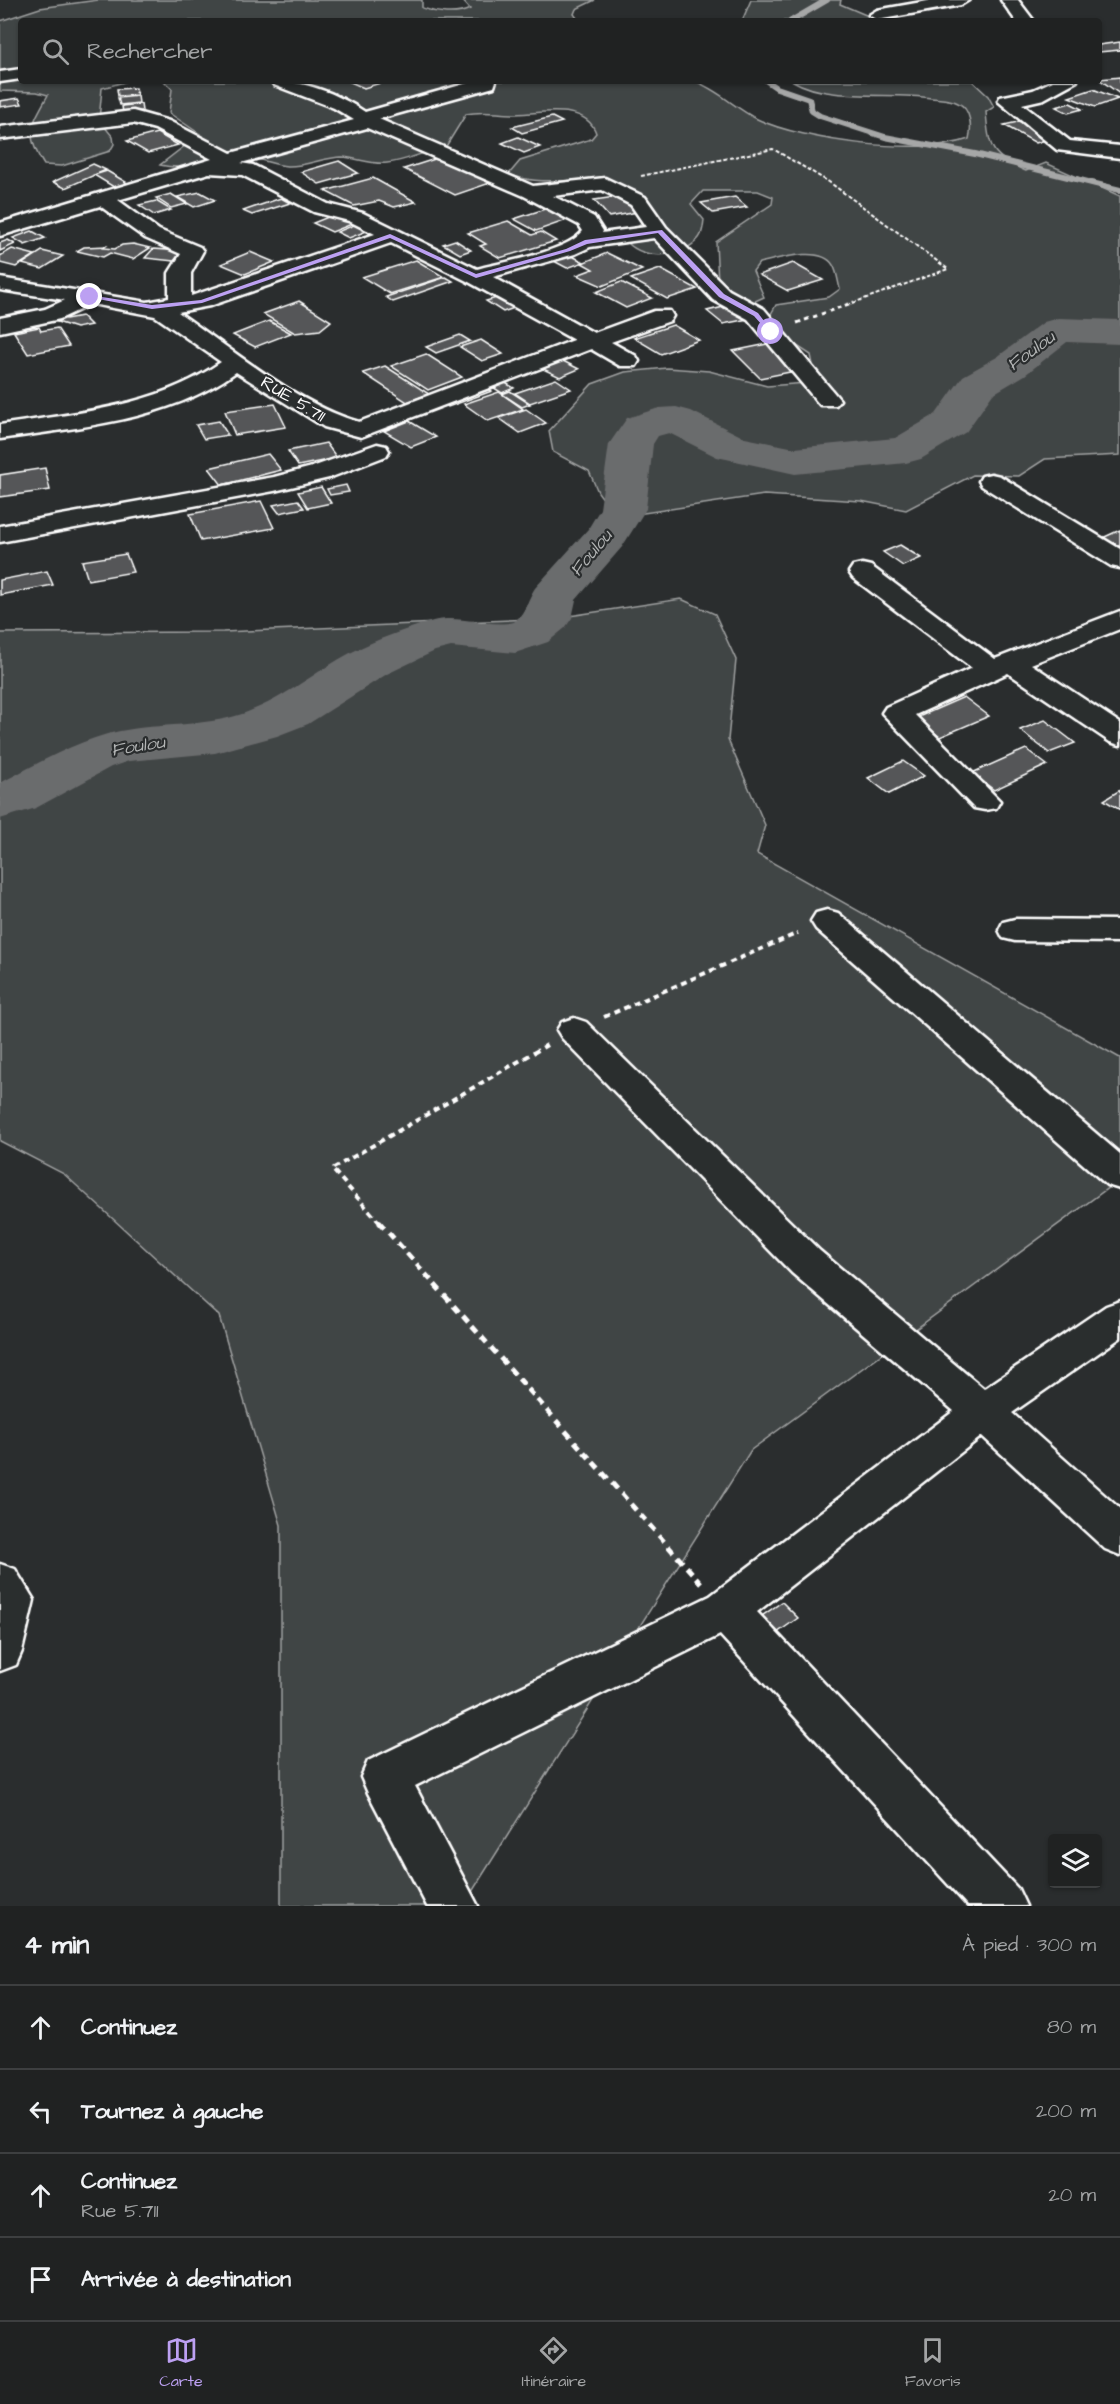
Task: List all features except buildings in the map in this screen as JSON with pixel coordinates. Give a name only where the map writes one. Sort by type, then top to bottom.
[{"type":"street","points":[[877,15],[961,0]]},
{"type":"street","points":[[1009,0],[1023,18]]},
{"type":"street","points":[[0,77],[18,74]]},
{"type":"street","points":[[288,84],[341,104],[366,120],[531,192],[587,221],[593,231],[585,242]]},
{"type":"street","points":[[0,230],[485,84]]},
{"type":"street","points":[[1061,84],[1038,94],[1006,101],[1064,146],[1104,153],[1120,152]]},
{"type":"street","points":[[0,133],[133,117],[162,125],[219,164],[246,169],[321,208],[356,217],[390,236],[476,276],[628,361]]},
{"type":"street","points":[[531,192],[605,184],[638,201],[660,231],[721,295],[756,314],[828,399]]},
{"type":"street","points":[[103,200],[152,234],[193,251],[180,273],[180,306]]},
{"type":"street","points":[[476,276],[568,250],[585,242],[660,231]]},
{"type":"street","points":[[152,307],[180,306],[202,301],[390,236]]},
{"type":"street","name":"RUE 5.711","points":[[0,284],[152,307],[178,320],[235,362],[332,422],[362,430]]},
{"type":"street","points":[[0,325],[52,314],[90,297]]},
{"type":"street","points":[[0,534],[274,484],[387,456],[362,430],[592,340],[662,316]]},
{"type":"street","points":[[0,432],[86,417],[161,400],[207,381],[235,362]]},
{"type":"street","points":[[990,482],[1120,560]]},
{"type":"street","points":[[862,572],[1001,666],[1120,736]]},
{"type":"street","points":[[985,801],[896,713],[1001,666],[1120,619]]},
{"type":"street","points":[[827,921],[1120,1175]]},
{"type":"street","points":[[1015,930],[1120,931]]},
{"type":"street","points":[[574,1030],[806,1262],[983,1412],[1120,1536]]},
{"type":"street","points":[[453,1906],[385,1777],[726,1610],[983,1412],[1120,1317]]},
{"type":"street","points":[[0,1583],[12,1600],[0,1651]]},
{"type":"street","points":[[726,1610],[1001,1906]]},
{"type":"path","points":[[605,184],[773,149],[829,182],[948,269],[771,332]]},
{"type":"path","points":[[726,1610],[332,1169],[574,1030],[827,921]]},
{"type":"shaded area","points":[[98,0],[422,0],[422,8],[452,13],[470,9],[462,0],[595,0],[576,9],[574,14],[577,18],[18,18],[18,84],[117,84],[102,88],[99,120],[113,137],[114,144],[110,151],[62,166],[44,165],[32,137],[34,122],[48,95],[37,92],[0,91],[0,21],[40,8]]},
{"type":"shaded area","points":[[751,0],[841,0],[840,4],[873,18],[743,18]]},
{"type":"shaded area","points":[[167,84],[700,84],[757,119],[777,127],[862,144],[922,146],[948,144],[969,139],[970,119],[966,109],[955,102],[941,99],[841,94],[824,92],[799,84],[975,84],[988,96],[994,107],[986,112],[989,135],[994,150],[1005,161],[1026,171],[1046,163],[1120,196],[1120,455],[1045,459],[1019,476],[973,475],[906,510],[861,501],[764,495],[597,520],[609,507],[598,492],[589,471],[553,452],[549,431],[592,384],[625,372],[667,368],[709,371],[767,386],[807,383],[815,374],[811,355],[776,332],[771,314],[776,305],[829,297],[840,289],[834,267],[827,259],[819,256],[798,255],[759,263],[753,271],[764,297],[751,303],[718,282],[716,242],[772,204],[773,197],[758,191],[703,191],[691,204],[704,220],[699,238],[683,250],[663,255],[653,254],[634,248],[627,242],[629,234],[654,213],[648,198],[604,183],[538,181],[509,174],[520,161],[591,139],[596,133],[591,123],[572,113],[478,112],[466,114],[445,148],[387,163],[342,157],[294,166],[247,158],[171,167],[160,165],[200,134],[169,113],[172,89]]},
{"type":"shaded area","points":[[681,599],[715,614],[736,660],[728,740],[765,825],[757,854],[1120,1058],[1120,1179],[751,1450],[463,1906],[281,1906],[281,1525],[219,1316],[64,1174],[0,1141],[0,633],[223,632],[556,618]]},
{"type":"waterway","points":[[796,18],[827,0]]},
{"type":"waterway","points":[[771,84],[809,99],[812,111],[820,116],[885,137],[975,154],[1120,190]]},
{"type":"waterway","name":"Foulou","points":[[0,802],[17,796],[92,756],[122,746],[215,737],[259,725],[290,713],[369,663],[418,641],[449,632],[515,638],[531,632],[548,618],[552,598],[585,558],[606,537],[623,509],[631,444],[642,427],[659,421],[676,420],[732,448],[795,461],[906,450],[951,423],[978,385],[1011,366],[1058,330],[1120,332]]},
{"type":"route","points":[[90,297],[152,307],[180,306],[202,301],[390,236],[476,276],[568,250],[585,242],[660,231],[721,295],[756,314],[771,332]]}]
